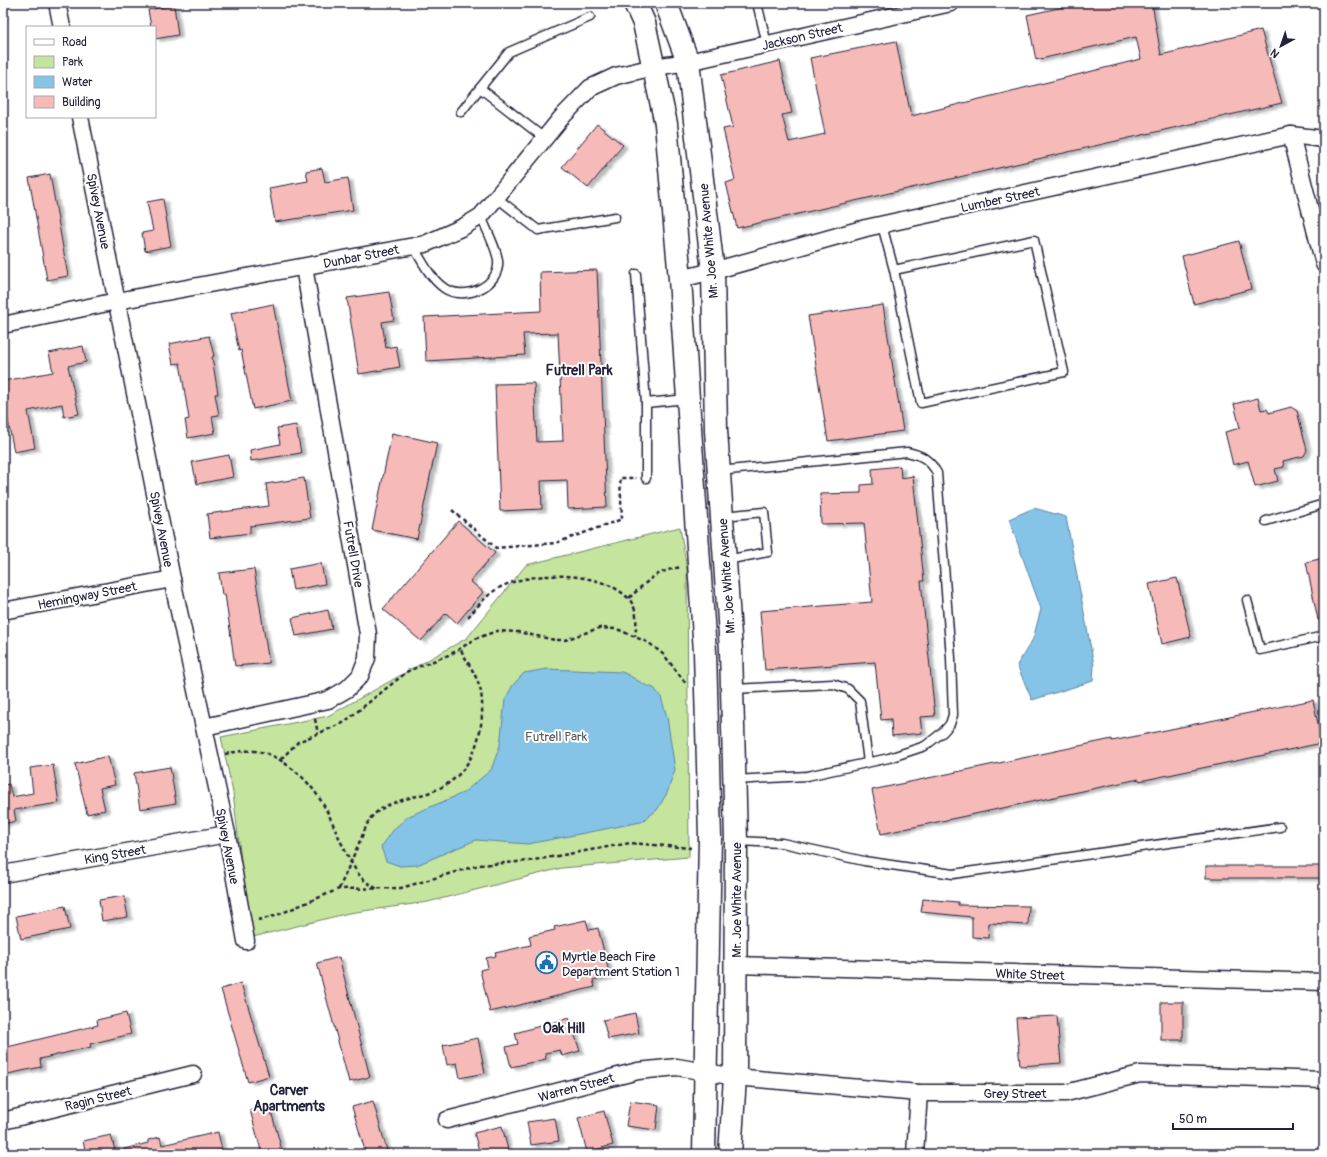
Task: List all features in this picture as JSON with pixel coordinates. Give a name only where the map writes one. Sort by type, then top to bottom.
[{"type":"main road","name":"Mr. Joe White Avenue","points":[[635,3],[644,23],[666,124],[680,278],[699,566],[706,689],[710,849],[704,1154]]},
{"type":"main road","name":"Mr. Joe White Avenue","points":[[666,3],[688,62],[713,271],[716,430],[732,689],[736,841],[735,1077],[730,1154]]},
{"type":"street","points":[[57,3],[62,26]]},
{"type":"street","name":"Jackson Street","points":[[654,67],[688,62],[950,3]]},
{"type":"street","name":"Dunbar Street","points":[[3,324],[117,301],[425,244],[463,227],[481,216],[544,138],[590,88],[616,76],[654,67]]},
{"type":"street","name":"Spivey Avenue","points":[[80,118],[172,579],[227,834],[246,941]]},
{"type":"street","points":[[1290,135],[1324,264]]},
{"type":"street","name":"Lumber Street","points":[[680,278],[713,271],[882,225],[1290,135],[1324,139]]},
{"type":"street","name":"Futrell Drive","points":[[204,727],[328,700],[347,689],[360,676],[367,658],[368,634],[304,267]]},
{"type":"street","name":"Hemingway Street","points":[[3,611],[172,579]]},
{"type":"street","name":"King Street","points":[[3,874],[227,834]]},
{"type":"street","name":"White Street","points":[[736,965],[1324,982]]},
{"type":"street","name":"Warren Street","points":[[448,1120],[638,1071],[678,1067],[705,1071]]},
{"type":"street","name":"Grey Street","points":[[705,1071],[735,1077],[919,1093],[1066,1093],[1140,1074],[1324,1080]]},
{"type":"street","name":"Ragin Street","points":[[3,1121],[192,1074]]},
{"type":"street","points":[[916,1154],[919,1093]]},
{"type":"lane","points":[[757,3],[767,44]]},
{"type":"lane","points":[[461,112],[509,52],[590,17]]},
{"type":"lane","points":[[480,88],[544,138]]},
{"type":"lane","points":[[497,198],[538,230],[615,217]]},
{"type":"lane","points":[[413,246],[434,280],[446,289],[456,293],[466,294],[480,289],[491,282],[497,272],[498,259],[481,216]]},
{"type":"lane","points":[[882,225],[894,270],[922,403],[1064,372],[1034,240],[894,270]]},
{"type":"lane","points":[[636,274],[646,403],[646,478]]},
{"type":"lane","points":[[646,403],[688,399]]},
{"type":"lane","points":[[719,471],[907,452],[920,455],[933,466],[937,473],[951,658],[953,715],[950,724],[943,732],[925,746],[888,758],[807,776],[734,780]]},
{"type":"lane","points":[[1266,521],[1324,504]]},
{"type":"lane","points":[[722,516],[764,512],[768,552],[725,560]]},
{"type":"lane","points":[[1247,600],[1260,650],[1324,636]]},
{"type":"lane","points":[[732,689],[833,684],[848,689],[860,701],[868,762]]},
{"type":"lane","points":[[736,841],[782,843],[864,861],[953,874],[1280,827]]},
{"type":"path","points":[[452,510],[496,548],[556,543],[622,519],[620,478],[646,478]]},
{"type":"path","points":[[629,598],[653,576],[666,570],[699,566]]},
{"type":"path","points":[[468,617],[498,589],[522,580],[551,574],[588,578],[616,589],[629,598],[635,609],[637,623],[635,636]]},
{"type":"path","points":[[281,759],[298,742],[343,723],[408,671],[460,648],[478,638],[497,631],[518,632],[565,640],[599,628],[618,629],[635,636],[664,654],[684,683],[689,687],[706,689]]},
{"type":"path","points":[[339,890],[369,820],[376,812],[386,805],[442,788],[459,777],[468,765],[477,744],[482,718],[481,691],[460,648]]},
{"type":"path","points":[[210,757],[252,749],[266,752],[281,759],[302,776],[313,788],[324,803],[351,862],[361,877],[377,889]]},
{"type":"path","points":[[242,924],[275,916],[339,890],[401,888],[479,865],[529,861],[630,843],[710,849]]},
{"type":"green space","name":"Futrell Park","points":[[680,527],[687,570],[689,857],[562,868],[428,902],[349,913],[253,937],[248,918],[233,793],[221,737],[328,716],[467,638],[526,565]]},
{"type":"water","points":[[1034,508],[1066,517],[1094,665],[1093,681],[1032,700],[1017,665],[1033,639],[1041,609],[1009,519]]},
{"type":"water","points":[[547,669],[622,672],[654,688],[661,697],[667,717],[675,770],[667,793],[657,810],[641,822],[528,844],[476,840],[417,865],[400,866],[386,861],[381,847],[395,828],[409,816],[463,793],[491,770],[500,745],[505,700],[513,685],[524,673]]},
{"type":"building","points":[[1081,3],[1152,3],[1161,55],[1261,30],[1282,103],[737,228],[726,183],[735,180],[723,129],[733,127],[721,75],[780,61],[792,113],[782,115],[789,142],[825,134],[810,58],[896,41],[911,116],[1141,59],[1136,37],[1036,60],[1027,15]]},
{"type":"building","points":[[174,5],[178,35],[156,39],[156,26],[151,26],[148,10]]},
{"type":"building","points":[[597,124],[623,145],[588,188],[562,167]]},
{"type":"building","points":[[322,168],[325,182],[348,178],[353,210],[275,222],[269,188],[308,181],[306,171]]},
{"type":"building","points":[[50,174],[68,276],[47,280],[29,178]]},
{"type":"building","points":[[163,199],[171,246],[145,251],[142,233],[153,231],[147,202]]},
{"type":"building","points":[[1239,241],[1251,289],[1194,304],[1182,256]]},
{"type":"building","points":[[597,270],[607,507],[568,509],[567,480],[541,481],[542,509],[500,511],[495,384],[534,383],[537,442],[563,441],[558,333],[523,334],[525,355],[426,361],[424,317],[541,311],[540,272]]},
{"type":"building","points":[[389,292],[394,320],[382,322],[386,348],[396,346],[400,367],[359,374],[347,298]]},
{"type":"building","points":[[273,304],[292,401],[253,409],[241,350],[239,351],[231,313]]},
{"type":"building","points":[[883,305],[903,431],[828,441],[808,316]]},
{"type":"building","points":[[209,336],[214,356],[212,357],[218,394],[215,394],[219,415],[212,416],[215,433],[188,438],[185,420],[189,419],[180,363],[173,364],[169,344]]},
{"type":"building","points":[[83,346],[86,362],[68,366],[79,414],[64,417],[62,404],[28,411],[35,448],[14,452],[3,395],[3,381],[53,372],[49,353]]},
{"type":"building","points":[[1258,398],[1261,410],[1267,409],[1269,413],[1291,407],[1297,411],[1307,450],[1304,456],[1283,461],[1284,467],[1275,469],[1278,481],[1255,487],[1248,461],[1233,465],[1225,432],[1240,428],[1234,404]]},
{"type":"building","points":[[296,425],[301,453],[251,461],[250,450],[280,444],[277,428]]},
{"type":"building","points":[[392,433],[437,443],[417,539],[372,530]]},
{"type":"building","points":[[229,455],[233,477],[197,484],[192,462]]},
{"type":"building","points":[[900,466],[901,478],[913,476],[924,581],[921,581],[935,716],[920,717],[922,733],[892,736],[891,719],[881,720],[875,662],[765,670],[760,611],[872,602],[864,523],[821,524],[820,494],[861,493],[861,485],[873,484],[872,469]]},
{"type":"building","points":[[304,478],[310,518],[250,526],[250,533],[210,538],[207,514],[269,506],[266,484]]},
{"type":"building","points":[[458,521],[495,553],[470,581],[483,592],[457,623],[446,613],[421,641],[383,609]]},
{"type":"building","points":[[1324,558],[1324,619],[1318,620],[1306,562]]},
{"type":"building","points":[[321,563],[325,584],[293,590],[289,569]]},
{"type":"building","points":[[254,569],[269,663],[235,666],[225,594],[222,595],[219,573]]},
{"type":"building","points":[[1177,578],[1191,637],[1162,644],[1149,584]]},
{"type":"building","points":[[328,610],[332,629],[296,636],[292,618]]},
{"type":"building","points":[[1313,700],[1322,743],[1140,781],[1139,779],[881,834],[872,790],[1112,739],[1112,741]]},
{"type":"building","points":[[108,756],[115,785],[100,788],[105,810],[87,814],[75,764]]},
{"type":"building","points":[[53,765],[59,803],[14,810],[16,821],[3,824],[3,785],[9,784],[12,797],[33,793],[30,768]]},
{"type":"building","points":[[170,767],[176,803],[140,809],[134,773]]},
{"type":"building","points":[[1206,866],[1321,866],[1321,878],[1206,878]]},
{"type":"building","points":[[124,896],[128,917],[102,921],[99,900]]},
{"type":"building","points":[[923,899],[958,902],[958,905],[1029,906],[1028,925],[989,923],[988,938],[972,937],[972,917],[921,912]]},
{"type":"building","points":[[65,906],[70,929],[21,939],[16,916]]},
{"type":"building","name":"Myrtle Beach Fire Department Station 1","points":[[586,920],[589,930],[598,928],[610,976],[593,980],[595,987],[490,1012],[480,970],[488,968],[486,958],[496,956],[495,953],[531,945],[529,936],[555,930],[554,927]]},
{"type":"building","points":[[339,957],[370,1077],[349,1082],[317,963]]},
{"type":"building","points":[[241,983],[269,1076],[248,1082],[221,989]]},
{"type":"building","points":[[1161,1002],[1183,1002],[1183,1040],[1161,1040]]},
{"type":"building","points":[[126,1013],[131,1034],[90,1044],[91,1047],[40,1059],[41,1067],[3,1075],[3,1048],[98,1025],[97,1020]]},
{"type":"building","points":[[635,1013],[639,1033],[608,1039],[603,1020]]},
{"type":"building","points":[[1057,1016],[1061,1063],[1020,1066],[1016,1018]]},
{"type":"building","points":[[569,1018],[580,1051],[562,1056],[560,1050],[545,1053],[546,1059],[511,1067],[506,1047],[518,1044],[515,1033]]},
{"type":"building","points":[[478,1038],[485,1073],[460,1078],[457,1063],[447,1065],[443,1045]]},
{"type":"building","points":[[373,1101],[388,1154],[366,1154],[352,1107]]},
{"type":"building","points":[[630,1101],[659,1105],[656,1130],[626,1126]]},
{"type":"building","points":[[269,1104],[283,1154],[262,1154],[250,1110]]},
{"type":"building","points":[[604,1111],[613,1145],[587,1152],[578,1118]]},
{"type":"building","points":[[555,1118],[559,1141],[531,1145],[527,1122]]},
{"type":"building","points":[[502,1126],[509,1154],[480,1154],[474,1133]]},
{"type":"building","points":[[218,1132],[222,1150],[204,1154],[124,1154],[124,1149],[148,1143],[148,1140],[160,1137],[162,1145]]},
{"type":"building","points":[[111,1135],[116,1154],[86,1154],[83,1141]]},
{"type":"place","name":"Myrtle Beach Fire Department Station 1","points":[[547,963]]},
{"type":"district","name":"Futrell Park","points":[[579,370]]},
{"type":"district","name":"Oak Hill","points":[[564,1028]]},
{"type":"district","name":"Carver Apartments","points":[[289,1098]]}]
